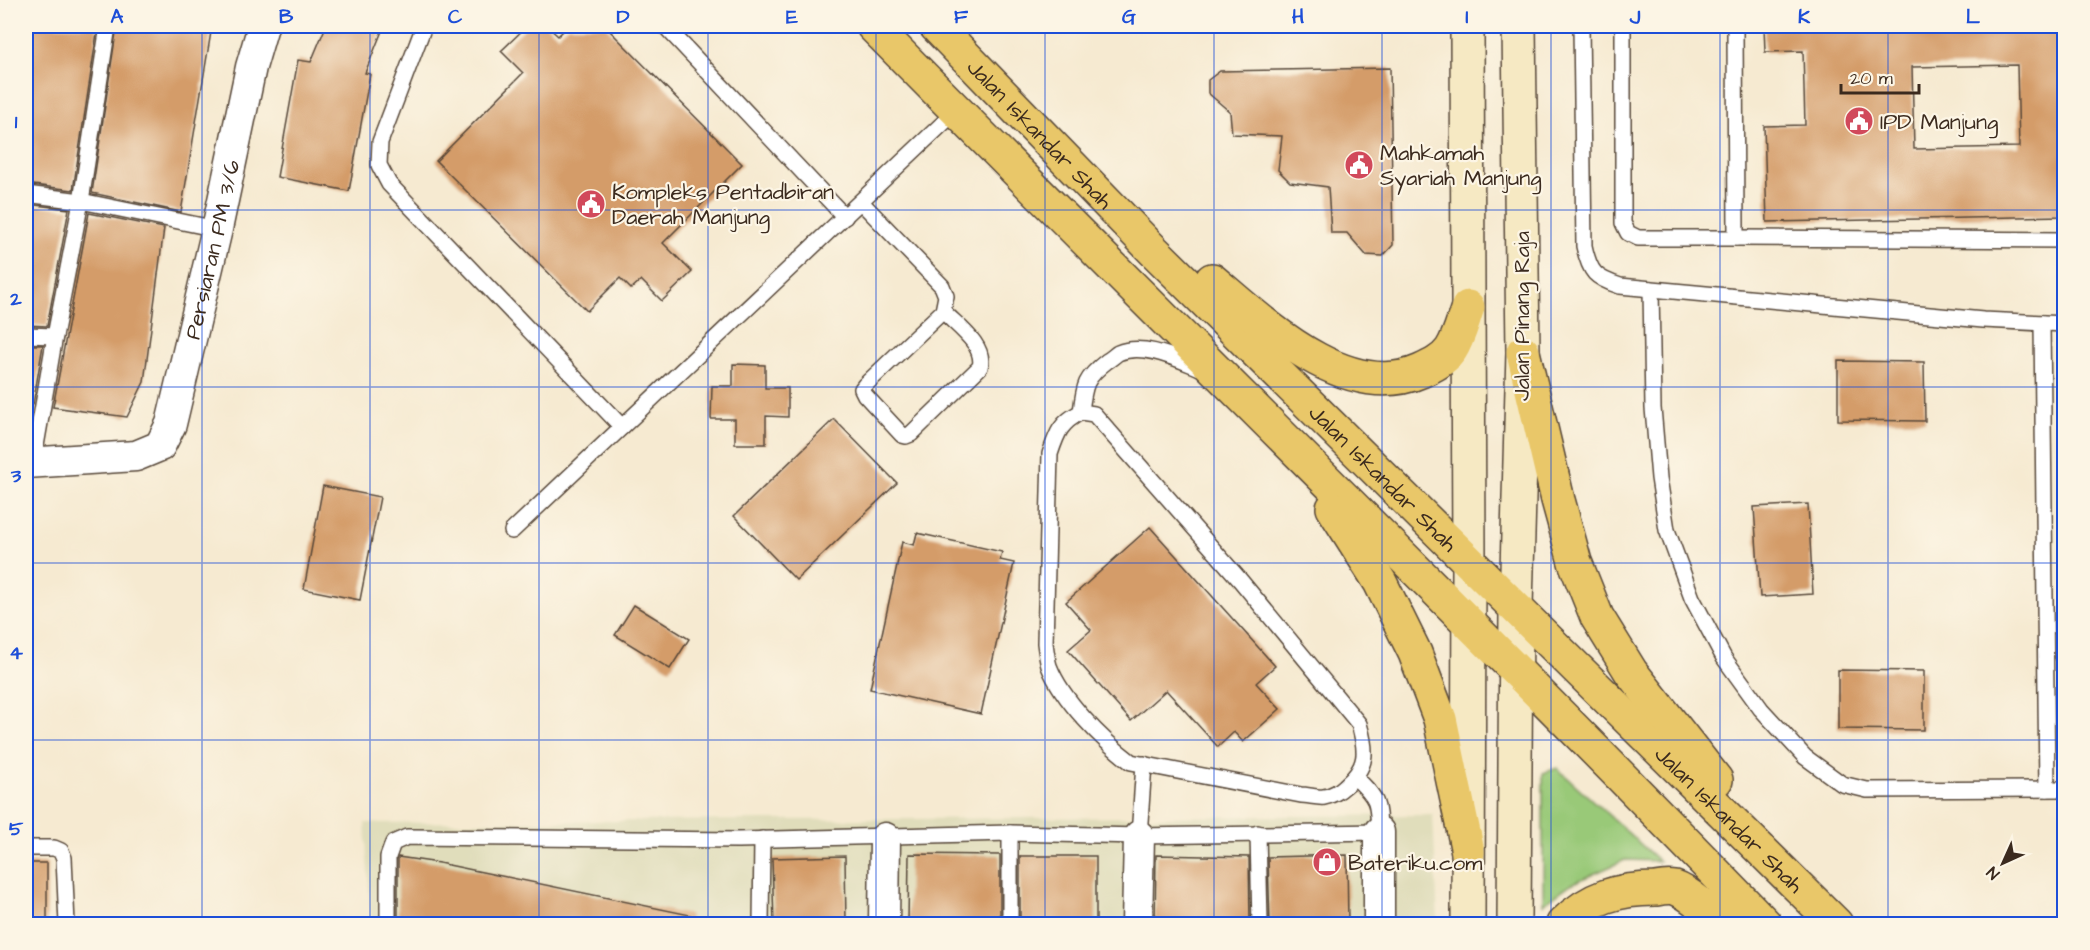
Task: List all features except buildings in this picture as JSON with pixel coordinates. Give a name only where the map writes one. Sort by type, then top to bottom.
[{"type":"main road","name":"Jalan Iskandar Shah","points":[[873,26],[1766,924]]},
{"type":"main road","name":"Jalan Iskandar Shah","points":[[936,26],[1154,251],[1836,924]]},
{"type":"main road","points":[[1467,26],[1468,924]]},
{"type":"main road","name":"Jalan Pinang Raja","points":[[1514,924],[1516,607],[1523,352],[1519,26]]},
{"type":"main road","points":[[1032,124],[1267,327],[1328,366],[1382,380],[1401,378],[1418,372],[1438,363],[1451,350],[1468,307]]},
{"type":"main road","points":[[1523,352],[1575,562],[1597,617],[1631,672],[1805,892]]},
{"type":"main road","points":[[1287,443],[1339,516],[1380,582],[1415,653],[1440,718],[1468,852]]},
{"type":"main road","points":[[1563,924],[1576,911],[1606,895],[1641,889],[1675,888],[1705,907],[1723,924]]},
{"type":"street","name":"Persiaran PM 3/6","points":[[29,463],[136,456],[160,446],[171,424],[217,229],[251,67],[263,26]]},
{"type":"street","points":[[1379,832],[1379,924]]},
{"type":"street","points":[[1137,924],[1139,836]]},
{"type":"street","points":[[884,924],[885,838]]},
{"type":"lane","points":[[29,463],[81,201],[108,26]]},
{"type":"lane","points":[[424,26],[380,142],[379,165],[389,184],[622,427]]},
{"type":"lane","points":[[665,26],[845,217]]},
{"type":"lane","points":[[1581,26],[1584,246],[1588,264],[1601,280],[1620,286],[1651,289],[1983,320],[2064,324]]},
{"type":"lane","points":[[1623,26],[1623,223],[1628,233],[1638,238],[2064,240]]},
{"type":"lane","points":[[1735,26],[1736,238]]},
{"type":"lane","points":[[512,531],[957,110]]},
{"type":"lane","points":[[26,194],[81,201],[217,229]]},
{"type":"lane","points":[[861,201],[942,286],[946,296],[943,311],[862,389],[902,435],[911,435],[980,367],[982,359],[980,350],[943,311]]},
{"type":"lane","points":[[1651,289],[1653,408],[1659,478],[1667,530],[1698,608],[1724,658],[1761,709],[1805,757],[1842,784],[1867,790],[2064,789]]},
{"type":"lane","points":[[2042,323],[2047,789]]},
{"type":"lane","points":[[26,335],[55,336]]},
{"type":"lane","points":[[1081,412],[1086,381],[1100,366],[1119,353],[1140,350],[1162,354],[1220,375]]},
{"type":"lane","points":[[1081,412],[1094,414],[1240,580],[1359,724],[1364,742],[1364,764],[1356,778],[1341,790],[1324,797],[1301,795],[1144,764],[1131,762],[1110,745],[1061,691],[1048,665],[1045,643],[1050,454],[1057,433],[1068,419],[1081,412]]},
{"type":"lane","points":[[1139,836],[1144,764]]},
{"type":"lane","points":[[388,924],[388,857],[393,843],[407,837],[762,839],[885,838],[1010,833],[1139,836],[1379,832],[1378,808],[1371,792],[1356,778]]},
{"type":"lane","points":[[1010,833],[1010,924]]},
{"type":"lane","points":[[1258,833],[1260,924]]},
{"type":"lane","points":[[761,924],[762,839]]},
{"type":"lane","points":[[26,848],[54,848],[61,851],[64,858],[67,924]]},
{"type":"shaded area","points":[[1433,815],[1438,924],[371,924],[365,823]]},
{"type":"green space","points":[[1557,768],[1659,861],[1625,860],[1571,884],[1543,904],[1543,773]]},
{"type":"place","name":"IPD Manjung","points":[[1859,121]]},
{"type":"place","name":"Mahkamah Syariah Manjung","points":[[1359,165]]},
{"type":"place","name":"Kompleks Pentadbiran Daerah Manjung","points":[[591,204]]},
{"type":"place","name":"Bateriku.com","points":[[1327,862]]}]
